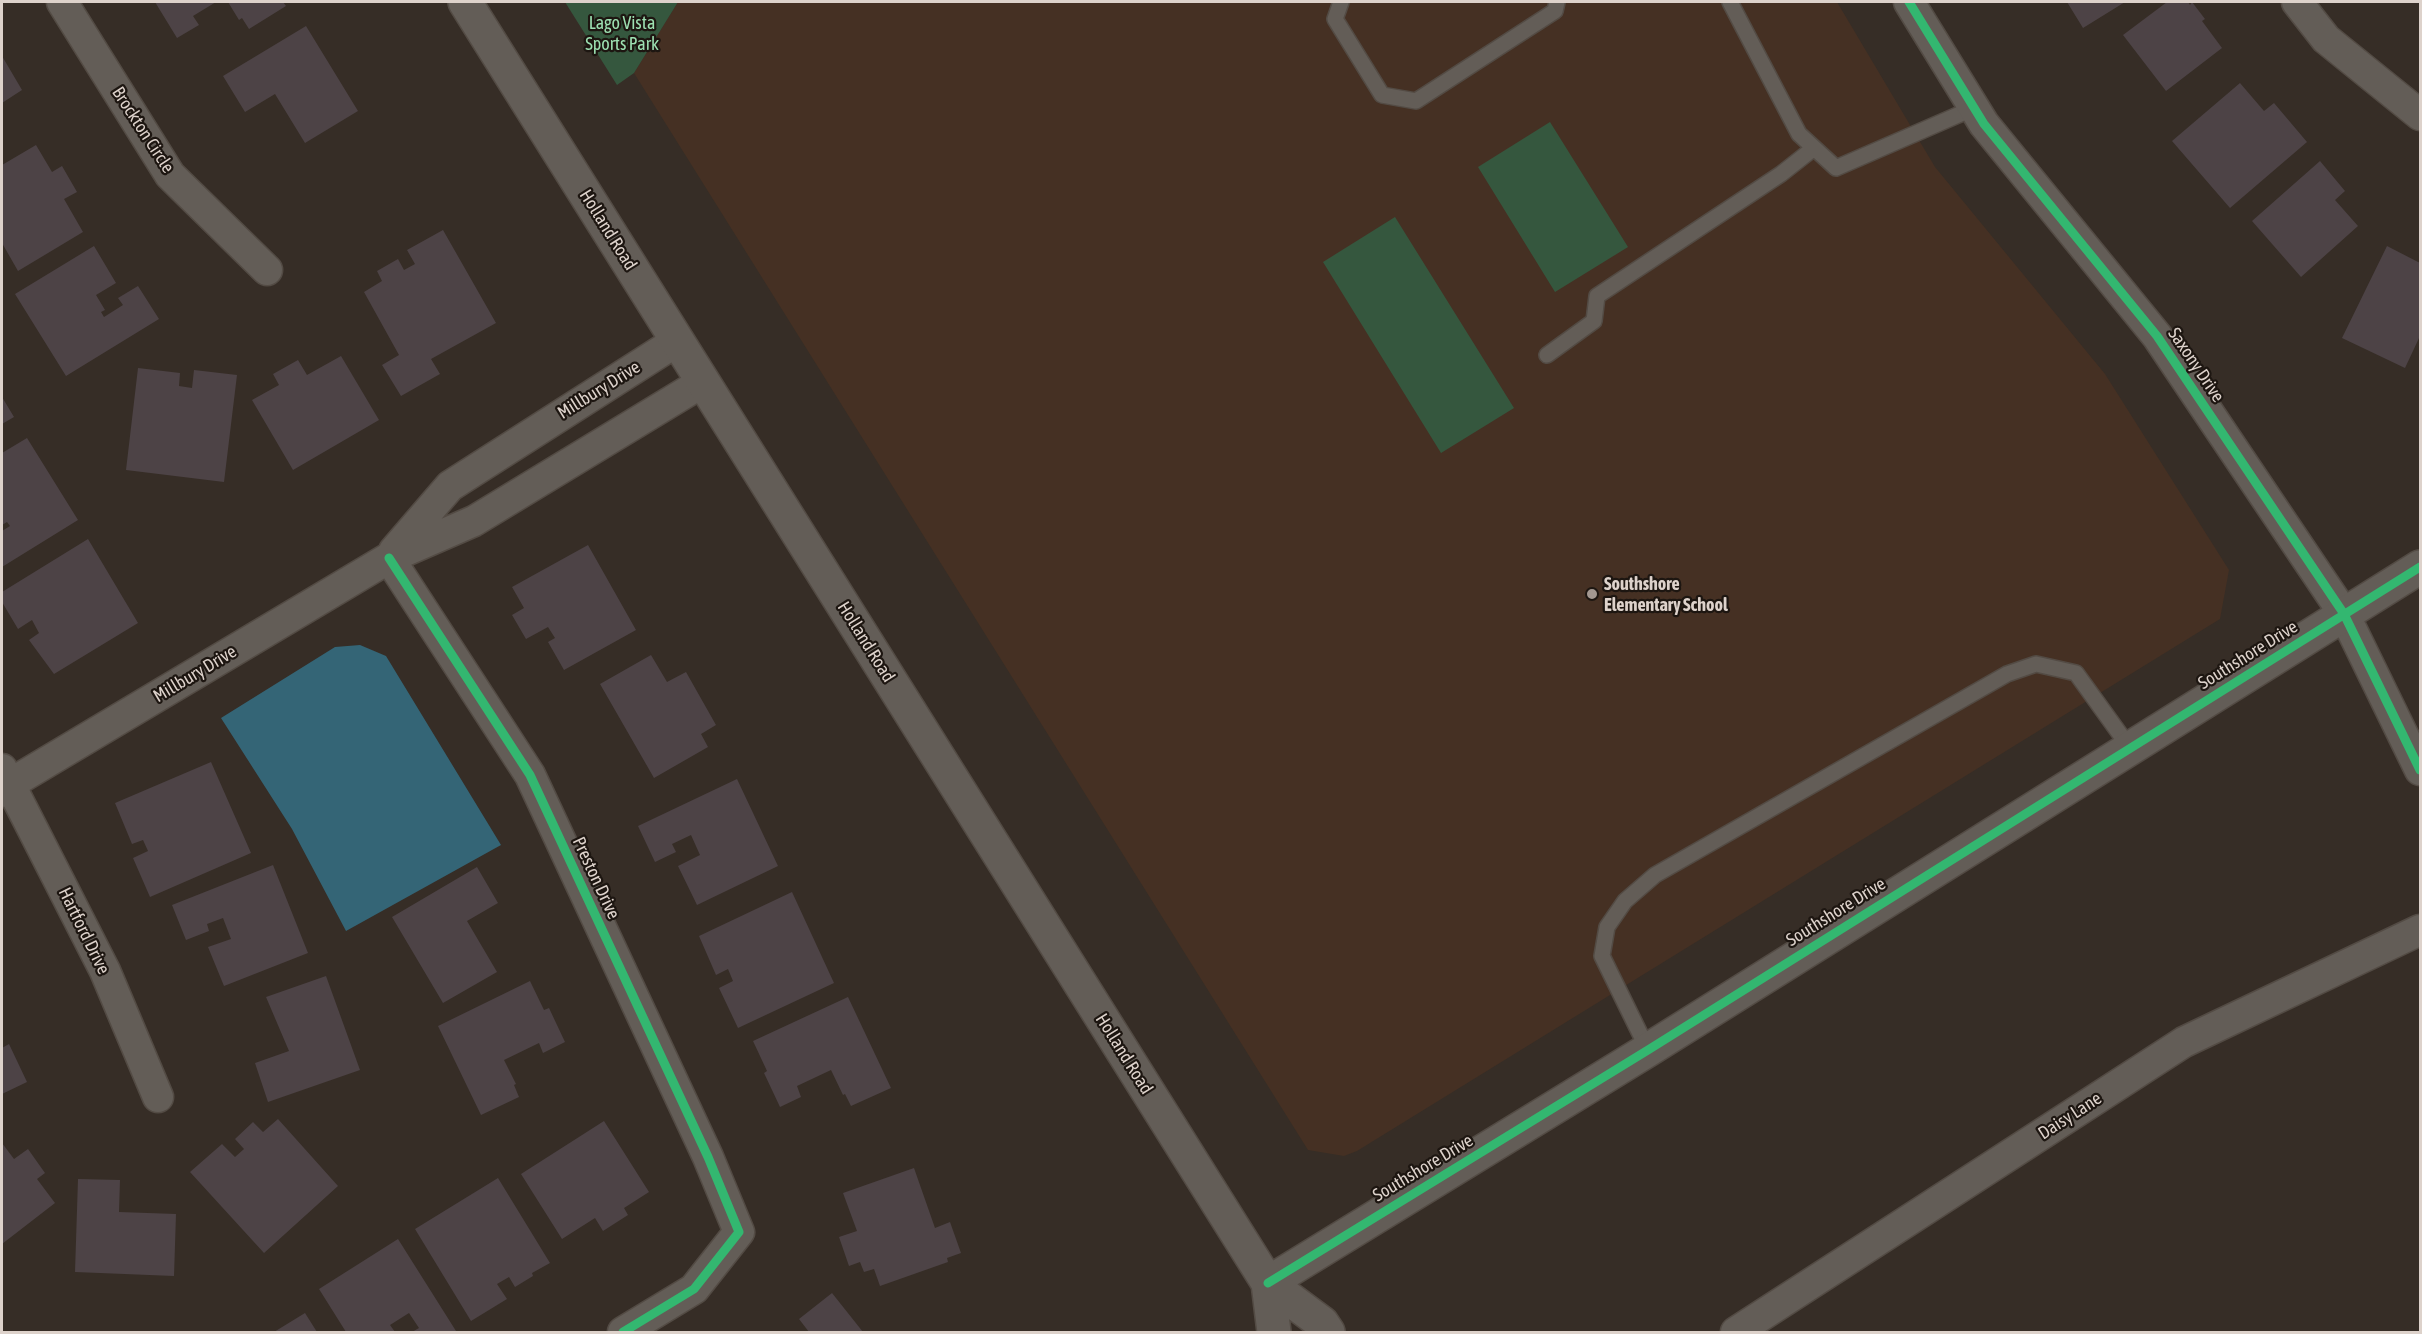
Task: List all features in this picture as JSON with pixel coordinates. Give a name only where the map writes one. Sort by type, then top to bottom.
[{"type":"main road","name":"Holland Road","points":[[465,2],[1268,1283],[1322,1323],[1328,1332]]},
{"type":"main road","name":"Southshore Drive","points":[[1268,1283],[1648,1050],[2421,567]]},
{"type":"main road","name":"Holland Road","points":[[1268,1283],[1274,1332]]},
{"type":"street","name":"Brockton Circle","points":[[62,2],[170,175],[267,270]]},
{"type":"street","name":"Saxony Drive","points":[[1909,2],[1974,108],[1992,133],[2157,336],[2344,614],[2421,770]]},
{"type":"street","points":[[2298,2],[2326,39],[2421,115]]},
{"type":"street","name":"Millbury Drive","points":[[389,558],[450,486],[677,341]]},
{"type":"street","name":"Millbury Drive","points":[[4,782],[389,558],[474,521],[703,382]]},
{"type":"street","name":"Preston Drive","points":[[389,558],[530,775],[708,1157],[739,1232],[694,1289],[623,1332]]},
{"type":"street","name":"Hartford Drive","points":[[4,782],[105,971],[158,1097]]},
{"type":"street","name":"Daisy Lane","points":[[1736,1332],[2184,1042],[2421,930]]},
{"type":"lane","points":[[1341,2],[1335,19],[1382,96],[1416,101],[1555,10],[1557,2]]},
{"type":"lane","points":[[1730,2],[1799,134],[1836,168],[1974,108]]},
{"type":"lane","points":[[1547,355],[1594,321],[1597,296],[1781,174],[1814,148]]},
{"type":"lane","points":[[1648,1050],[1602,956],[1607,927],[1625,901],[1655,875],[2007,674],[2036,664],[2076,673],[2130,748]]},
{"type":"shaded area","name":"Southshore Elementary School","points":[[678,2],[1837,2],[1935,167],[2105,374],[2229,570],[2220,619],[1357,1151],[1344,1156],[1308,1150],[634,73]]},
{"type":"green space","name":"Lago Vista Sports Park","points":[[565,2],[678,2],[634,73],[617,85]]},
{"type":"green space","points":[[1550,122],[1628,247],[1555,292],[1478,167]]},
{"type":"green space","points":[[1395,217],[1514,408],[1441,453],[1323,262]]},
{"type":"water","points":[[360,645],[386,656],[501,845],[346,931],[292,829],[221,718],[335,647]]},
{"type":"building","points":[[155,2],[216,2],[193,16],[199,25],[177,38]]},
{"type":"building","points":[[228,2],[283,2],[286,6],[249,29],[242,18],[239,20]]},
{"type":"building","points":[[2067,2],[2125,2],[2083,28]]},
{"type":"building","points":[[2167,2],[2188,2],[2190,5],[2192,2],[2205,19],[2202,21],[2222,48],[2166,91],[2123,35]]},
{"type":"building","points":[[306,26],[358,111],[305,143],[275,94],[245,112],[223,76]]},
{"type":"building","points":[[2,56],[22,90],[2,103]]},
{"type":"building","points":[[2240,83],[2264,111],[2274,103],[2307,142],[2230,208],[2172,141]]},
{"type":"building","points":[[36,145],[52,172],[62,166],[77,192],[64,199],[83,232],[18,271],[2,243],[2,165]]},
{"type":"building","points":[[2320,161],[2345,191],[2335,200],[2358,226],[2301,277],[2252,221]]},
{"type":"building","points":[[443,230],[496,323],[431,359],[440,374],[401,396],[382,365],[399,355],[364,292],[382,281],[377,271],[398,259],[404,270],[415,264],[407,250]]},
{"type":"building","points":[[94,246],[116,283],[96,295],[105,310],[101,312],[104,317],[123,305],[118,298],[138,286],[159,319],[66,376],[15,294]]},
{"type":"building","points":[[2387,246],[2420,263],[2420,336],[2405,368],[2342,338]]},
{"type":"building","points":[[341,356],[379,420],[293,470],[252,400],[279,385],[273,374],[298,360],[307,375]]},
{"type":"building","points":[[138,368],[180,373],[179,386],[192,388],[194,370],[237,375],[224,482],[126,470]]},
{"type":"building","points":[[2,397],[14,417],[2,424]]},
{"type":"building","points":[[27,438],[78,520],[2,567],[2,531],[10,526],[7,522],[2,525],[2,453]]},
{"type":"building","points":[[88,539],[138,623],[54,674],[29,640],[39,633],[32,620],[18,629],[2,602],[2,592]]},
{"type":"building","points":[[588,545],[636,630],[564,670],[548,642],[555,638],[548,627],[526,639],[512,615],[524,608],[512,587]]},
{"type":"building","points":[[651,655],[667,682],[686,672],[716,725],[701,734],[708,747],[654,778],[600,684]]},
{"type":"building","points":[[211,762],[251,853],[150,897],[133,858],[148,851],[143,840],[132,844],[115,803]]},
{"type":"building","points":[[737,779],[778,866],[697,905],[678,866],[700,855],[691,835],[672,844],[676,852],[655,862],[638,826]]},
{"type":"building","points":[[273,865],[308,953],[224,986],[208,947],[231,939],[223,918],[207,924],[209,931],[186,940],[172,905]]},
{"type":"building","points":[[477,867],[498,903],[467,921],[497,972],[443,1003],[392,917]]},
{"type":"building","points":[[792,892],[834,983],[738,1028],[719,988],[733,981],[728,969],[716,975],[699,936]]},
{"type":"building","points":[[326,976],[360,1070],[268,1102],[255,1063],[289,1051],[266,997]]},
{"type":"building","points":[[530,981],[544,1010],[549,1008],[565,1042],[543,1053],[539,1043],[504,1060],[516,1084],[514,1085],[519,1097],[481,1115],[438,1026]]},
{"type":"building","points":[[848,997],[891,1088],[851,1106],[831,1070],[797,1086],[801,1097],[780,1107],[764,1073],[767,1071],[753,1041]]},
{"type":"building","points":[[9,1044],[27,1082],[2,1094],[2,1048]]},
{"type":"building","points":[[278,1119],[338,1186],[264,1253],[190,1172],[222,1144],[235,1157],[244,1149],[235,1139],[253,1122],[263,1132]]},
{"type":"building","points":[[604,1121],[649,1192],[624,1208],[628,1215],[603,1231],[595,1218],[562,1239],[521,1174]]},
{"type":"building","points":[[2,1143],[14,1159],[28,1149],[45,1173],[37,1179],[55,1203],[2,1244]]},
{"type":"building","points":[[914,1168],[935,1228],[950,1222],[961,1253],[947,1258],[948,1262],[880,1286],[874,1269],[864,1272],[860,1262],[849,1266],[839,1237],[857,1231],[843,1193]]},
{"type":"building","points":[[498,1178],[550,1263],[532,1273],[533,1276],[515,1287],[509,1277],[497,1284],[507,1299],[471,1321],[415,1229]]},
{"type":"building","points":[[78,1179],[120,1180],[119,1212],[176,1214],[174,1276],[75,1272]]},
{"type":"building","points":[[398,1239],[456,1331],[412,1332],[419,1328],[409,1313],[390,1325],[395,1332],[346,1332],[319,1289]]},
{"type":"building","points":[[832,1293],[863,1332],[809,1332],[799,1319]]},
{"type":"building","points":[[305,1313],[317,1332],[274,1332]]},
{"type":"cycle path","points":[[1909,2],[1984,124],[2157,336],[2344,614],[2420,770]]},
{"type":"cycle path","points":[[389,558],[530,775],[708,1157],[739,1232],[694,1289],[623,1332]]},
{"type":"cycle path","points":[[1268,1283],[1648,1050],[2420,567]]},
{"type":"place","name":"Southshore Elementary School","points":[[1592,594]]}]
